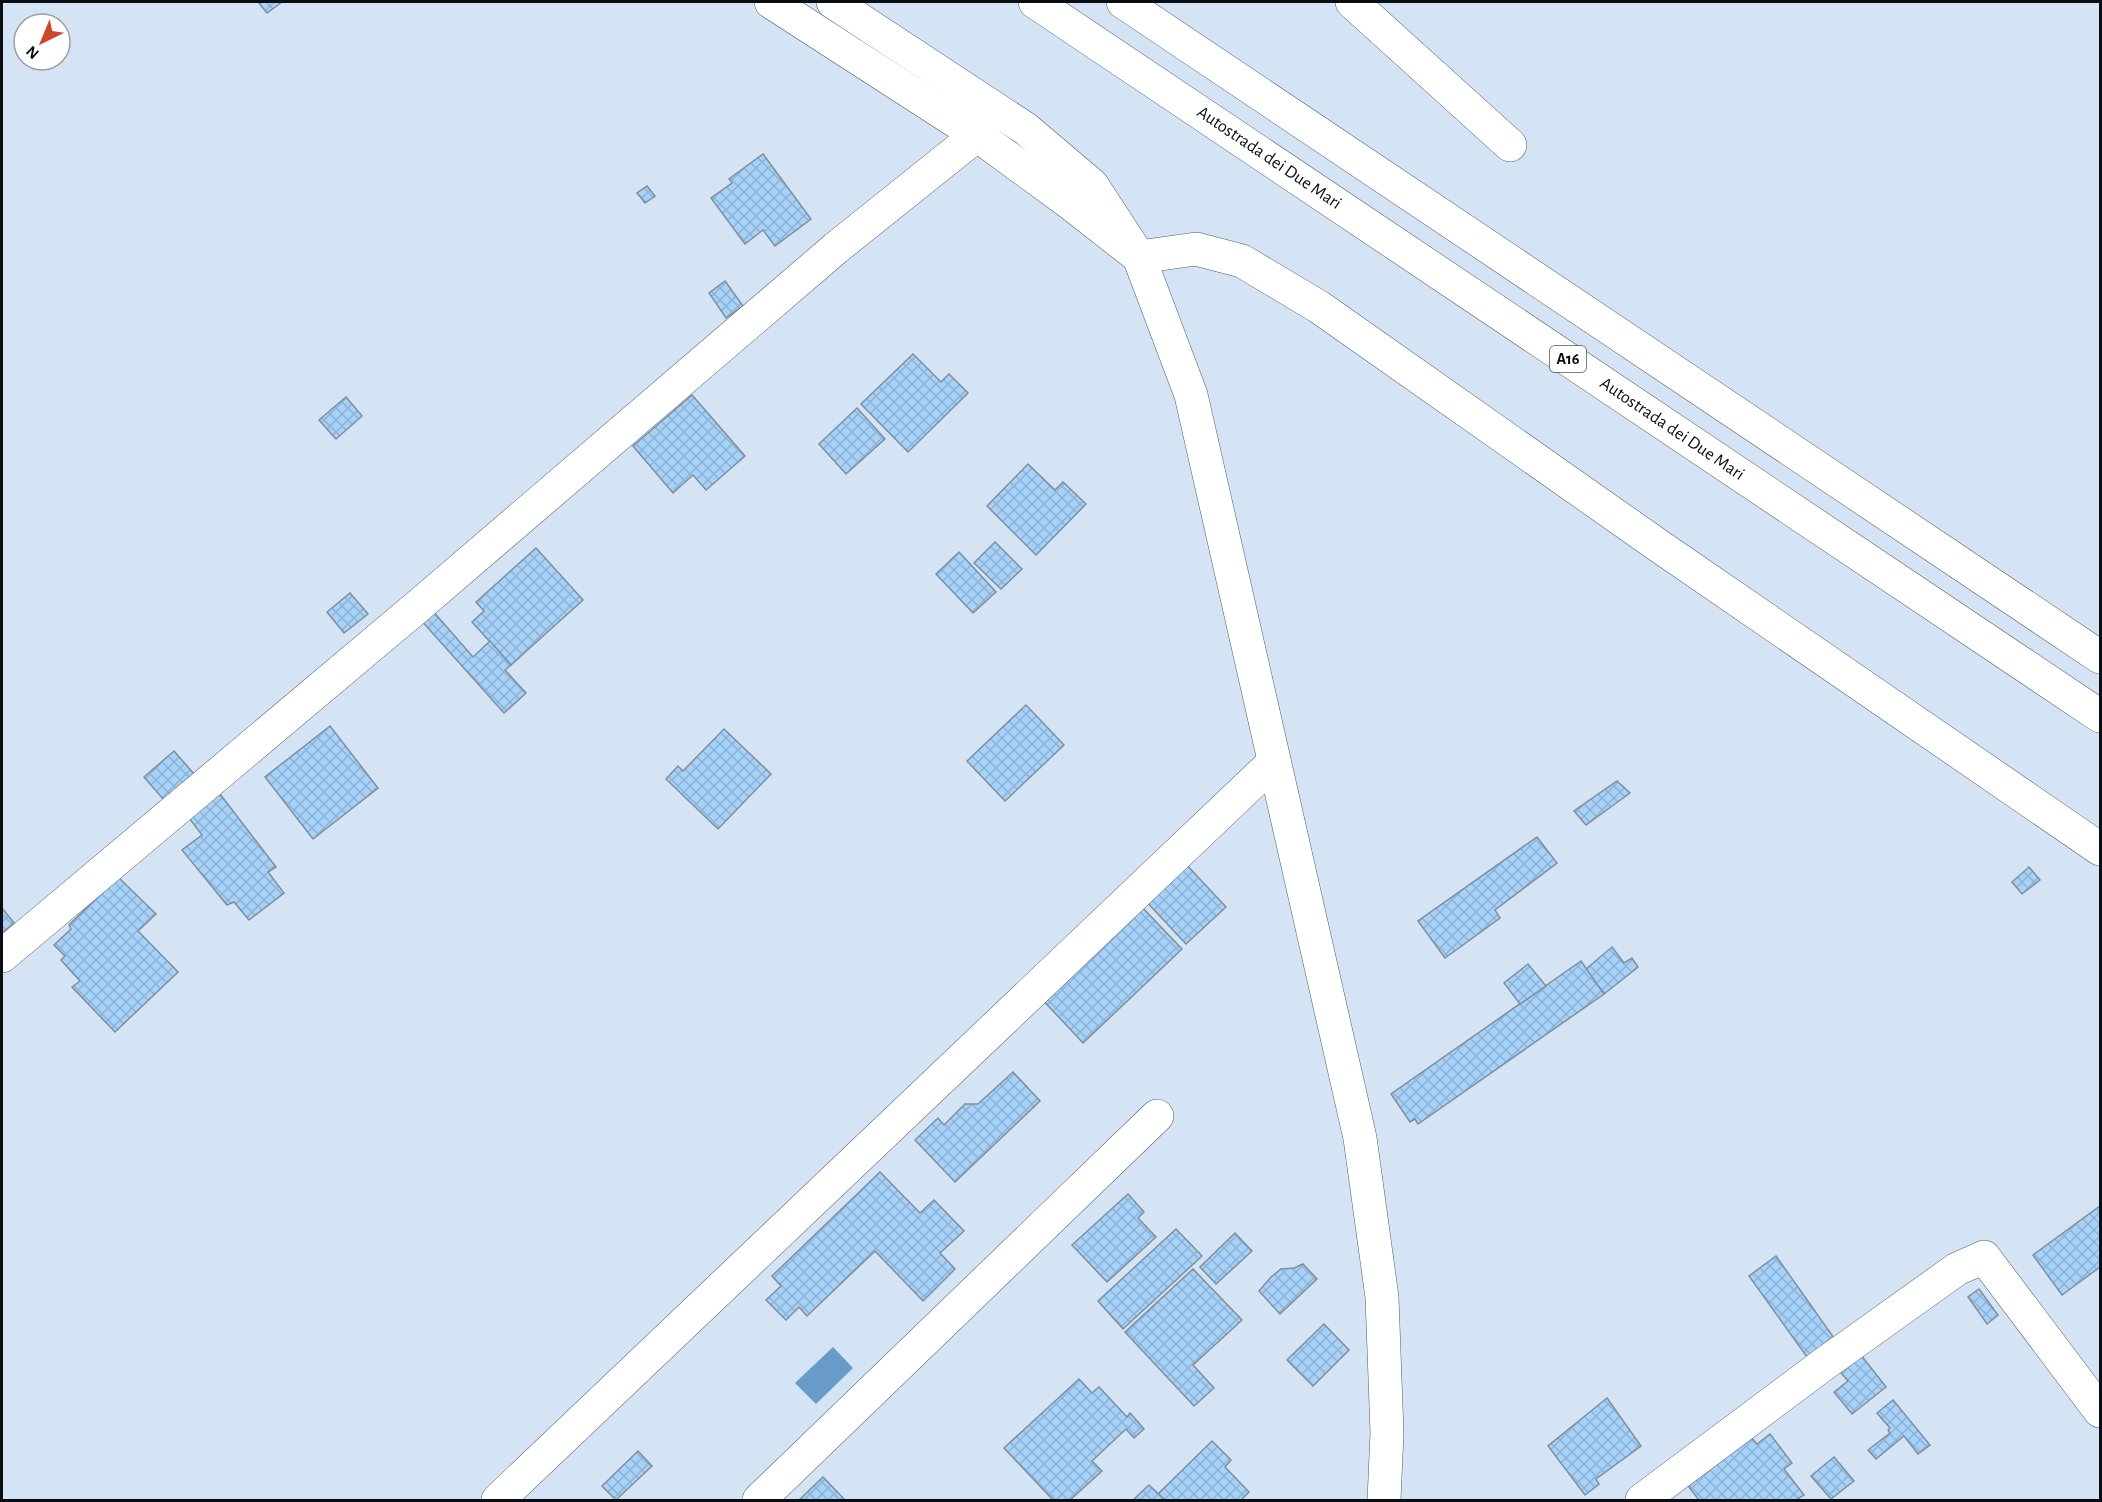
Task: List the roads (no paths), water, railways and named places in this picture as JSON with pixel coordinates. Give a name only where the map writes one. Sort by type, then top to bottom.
[{"type":"main road","points":[[771,2],[977,135],[1139,257],[1196,249],[1242,261],[1320,307],[1649,539],[2100,849]]},
{"type":"main road","points":[[833,2],[1026,129],[1092,184],[1139,257],[1191,395],[1360,1138],[1382,1298],[1387,1433],[1384,1500]]},
{"type":"main road","name":"Autostrada dei Due Mari","points":[[1035,2],[2100,716]]},
{"type":"main road","points":[[1123,2],[2100,657]]},
{"type":"main road","points":[[1352,2],[1510,145]]},
{"type":"main road","points":[[2,956],[399,622],[836,248],[977,135]]},
{"type":"main road","points":[[498,1500],[1274,762]]},
{"type":"main road","points":[[759,1500],[1157,1116]]},
{"type":"main road","points":[[1660,1495],[1824,1364],[1958,1269],[1984,1257],[2100,1411]]},
{"type":"water","points":[[833,1347],[853,1368],[816,1404],[795,1383]]}]
